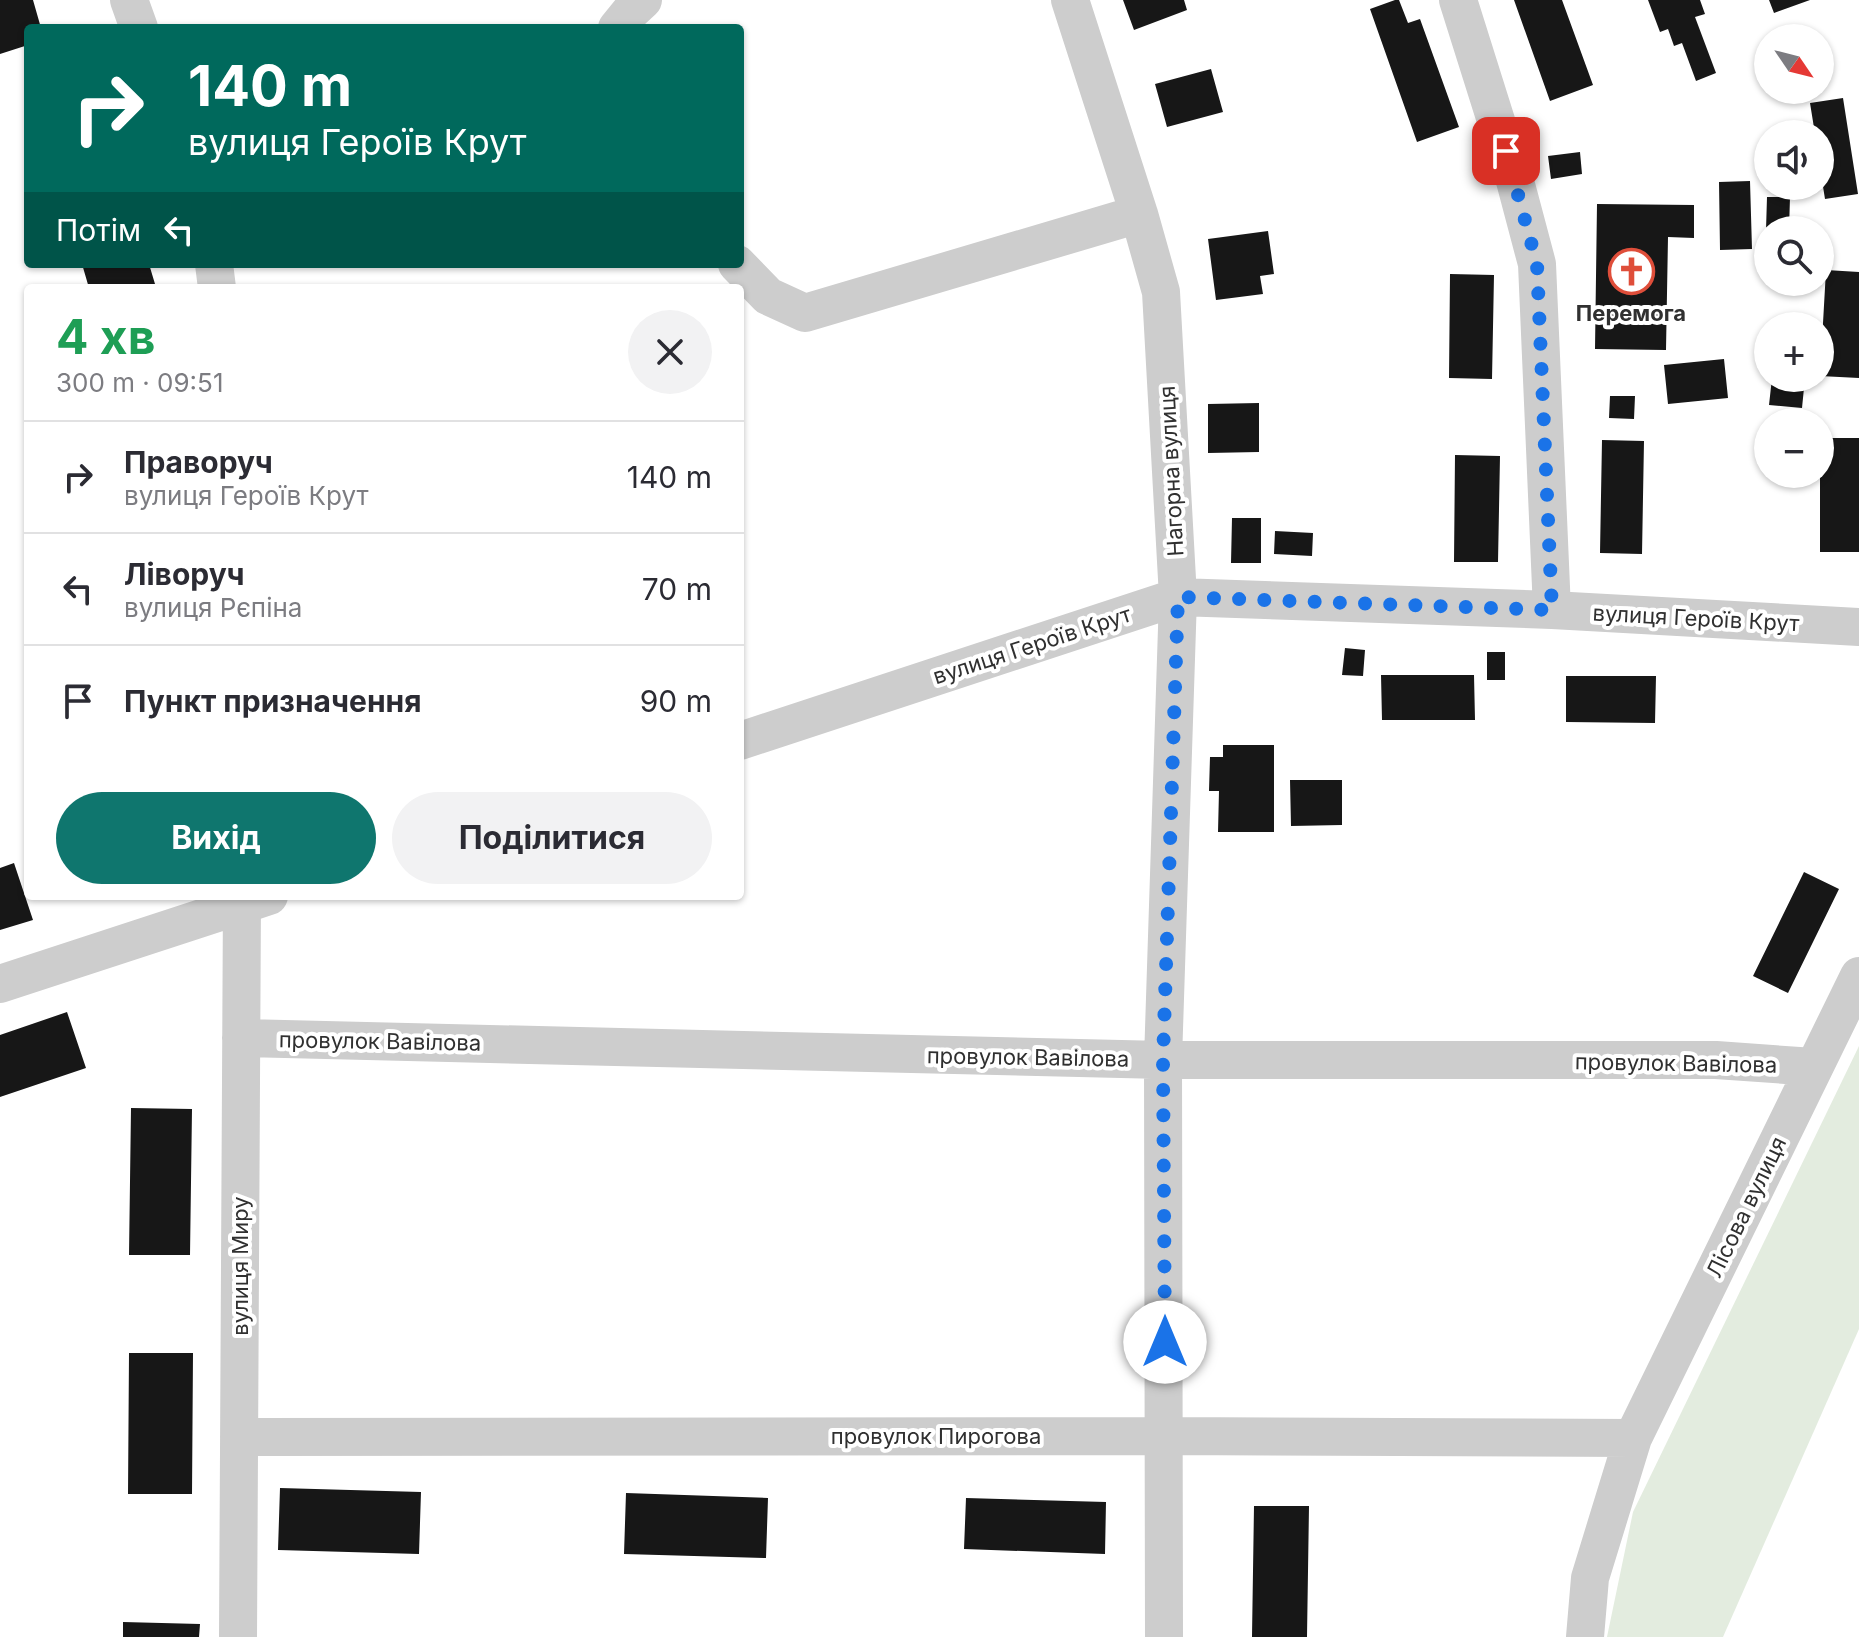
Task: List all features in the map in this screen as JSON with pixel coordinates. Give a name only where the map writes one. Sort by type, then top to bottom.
[{"type":"street","points":[[129,0],[138,24]]},
{"type":"street","points":[[620,24],[643,0]]},
{"type":"street","name":"Нагорна вулиця","points":[[1070,0],[1161,292],[1178,597],[1163,1060],[1164,1637]]},
{"type":"street","points":[[1458,0],[1515,181],[1537,264],[1552,610]]},
{"type":"street","points":[[741,268],[768,296],[805,313],[1139,214]]},
{"type":"street","name":"вулиця Героїв Крут","points":[[744,740],[1178,597],[1552,610],[1859,627]]},
{"type":"street","points":[[0,984],[248,900]]},
{"type":"street","name":"вулиця Миру","points":[[238,1637],[241,1038],[251,900]]},
{"type":"street","name":"Лісова вулиця","points":[[1585,1637],[1590,1578],[1633,1438],[1859,976]]},
{"type":"street","name":"провулок Вавілова","points":[[241,1038],[1163,1060],[1716,1060],[1814,1067]]},
{"type":"street","name":"провулок Пирогова","points":[[239,1437],[1633,1438]]},
{"type":"shaded area","points":[[1859,1046],[1859,1329],[1723,1637],[1607,1637],[1633,1512]]},
{"type":"building","points":[[0,0],[33,0],[40,24],[24,24],[24,46],[0,54]]},
{"type":"building","points":[[1123,0],[1184,0],[1187,10],[1134,30]]},
{"type":"building","points":[[1399,0],[1408,23],[1420,19],[1459,127],[1417,142],[1370,9]]},
{"type":"building","points":[[1514,0],[1562,0],[1593,85],[1550,101]]},
{"type":"building","points":[[1648,0],[1700,0],[1705,14],[1695,17],[1716,73],[1696,81],[1682,43],[1674,46],[1668,29],[1660,32]]},
{"type":"building","points":[[1769,0],[1810,0],[1774,13]]},
{"type":"building","points":[[1211,69],[1223,112],[1167,127],[1155,84]]},
{"type":"building","points":[[1843,98],[1858,194],[1834,198],[1834,120],[1813,120],[1810,104],[1834,104],[1834,99]]},
{"type":"building","points":[[1580,152],[1582,174],[1551,179],[1548,156]]},
{"type":"building","points":[[1750,181],[1752,249],[1720,250],[1719,182]]},
{"type":"building","points":[[1767,200],[1790,200],[1789,216],[1766,216]]},
{"type":"building","points":[[1597,204],[1694,205],[1694,238],[1668,237],[1666,350],[1595,349]]},
{"type":"building","points":[[1268,231],[1274,274],[1260,276],[1263,294],[1216,300],[1208,239]]},
{"type":"building","points":[[83,268],[150,268],[155,284],[88,284]]},
{"type":"building","points":[[1834,270],[1859,272],[1859,378],[1834,377],[1834,312],[1824,312],[1825,296],[1834,296]]},
{"type":"building","points":[[1450,274],[1494,275],[1492,379],[1449,378]]},
{"type":"building","points":[[1724,359],[1728,398],[1668,404],[1664,365]]},
{"type":"building","points":[[1770,392],[1804,392],[1802,408],[1769,405]]},
{"type":"building","points":[[1610,396],[1635,396],[1634,419],[1609,418]]},
{"type":"building","points":[[1259,403],[1259,452],[1208,453],[1208,404]]},
{"type":"building","points":[[1834,438],[1859,438],[1859,552],[1820,552],[1820,488],[1834,488]]},
{"type":"building","points":[[1602,440],[1644,441],[1642,554],[1600,553]]},
{"type":"building","points":[[1455,455],[1500,456],[1498,562],[1454,562]]},
{"type":"building","points":[[1232,518],[1261,518],[1261,563],[1231,563]]},
{"type":"building","points":[[1275,531],[1313,533],[1312,556],[1274,554]]},
{"type":"building","points":[[1345,648],[1365,650],[1363,676],[1342,675]]},
{"type":"building","points":[[1487,652],[1505,652],[1505,680],[1487,680]]},
{"type":"building","points":[[1381,675],[1474,675],[1475,720],[1382,720]]},
{"type":"building","points":[[1566,676],[1656,676],[1655,723],[1566,722]]},
{"type":"building","points":[[1223,745],[1274,745],[1274,832],[1218,832],[1219,791],[1209,791],[1210,757],[1223,757]]},
{"type":"building","points":[[1290,780],[1342,780],[1342,825],[1291,826]]},
{"type":"building","points":[[14,863],[33,920],[0,930],[0,868]]},
{"type":"building","points":[[1804,872],[1839,889],[1788,993],[1753,976]]},
{"type":"building","points":[[67,1012],[86,1068],[0,1097],[0,1035]]},
{"type":"building","points":[[131,1108],[192,1109],[190,1255],[129,1255]]},
{"type":"building","points":[[129,1353],[193,1353],[192,1494],[128,1494]]},
{"type":"building","points":[[280,1488],[421,1492],[419,1554],[278,1550]]},
{"type":"building","points":[[626,1493],[768,1498],[766,1558],[624,1554]]},
{"type":"building","points":[[966,1498],[1106,1502],[1105,1554],[964,1549]]},
{"type":"building","points":[[1254,1506],[1309,1506],[1307,1637],[1252,1637]]},
{"type":"building","points":[[123,1622],[200,1624],[199,1637],[123,1637]]},
{"type":"place","name":"Перемога","points":[[1631,272]]},
{"type":"route","points":[[1165,1342],[1163,1060],[1178,597],[1552,610],[1537,264],[1506,151]]}]
